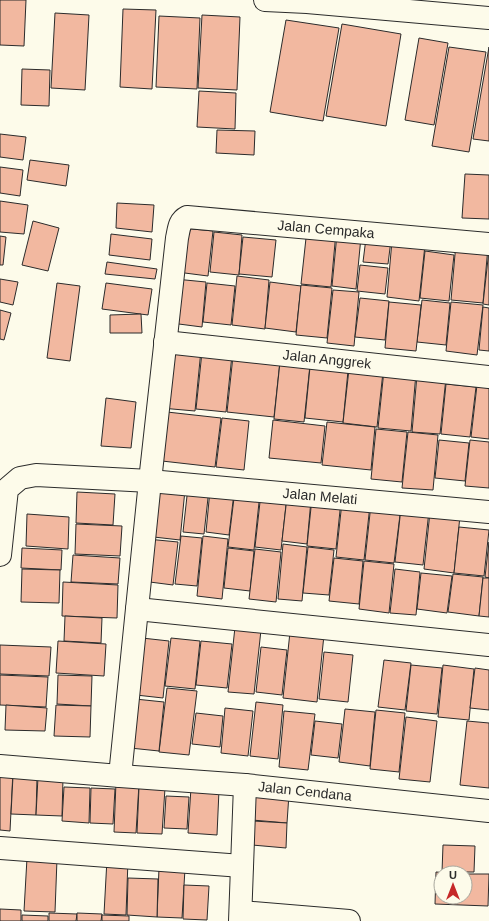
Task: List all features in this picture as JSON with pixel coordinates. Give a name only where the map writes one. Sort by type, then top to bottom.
[{"type":"street","points":[[265,0],[315,2],[489,18]]},
{"type":"street","name":"Jalan Cempaka","points":[[165,342],[177,238],[183,218],[187,217],[489,244]]},
{"type":"street","points":[[120,776],[165,342]]},
{"type":"street","name":"Jalan Anggrek","points":[[165,342],[489,377]]},
{"type":"street","name":"Jalan Melati","points":[[0,555],[7,488],[20,478],[36,475],[150,481],[489,512]]},
{"type":"street","points":[[137,609],[489,644]]},
{"type":"street","name":"Jalan Cendana","points":[[0,766],[245,785],[489,811]]},
{"type":"street","points":[[245,785],[240,917],[349,921]]},
{"type":"street","points":[[0,848],[242,866]]},
{"type":"building","points":[[0,0],[26,0],[24,46],[0,45]]},
{"type":"building","points":[[123,9],[156,10],[152,89],[120,87]]},
{"type":"building","points":[[55,13],[89,15],[85,90],[51,88]]},
{"type":"building","points":[[202,15],[240,17],[237,90],[198,88]]},
{"type":"building","points":[[159,16],[200,18],[197,89],[156,87]]},
{"type":"building","points":[[286,20],[339,28],[323,121],[270,112]]},
{"type":"building","points":[[342,24],[401,34],[386,126],[326,116]]},
{"type":"building","points":[[419,38],[448,43],[434,125],[405,120]]},
{"type":"building","points":[[449,47],[486,52],[469,152],[432,146]]},
{"type":"building","points":[[489,47],[489,141],[473,139]]},
{"type":"building","points":[[22,69],[50,70],[49,106],[21,105]]},
{"type":"building","points":[[199,91],[236,93],[235,129],[197,127]]},
{"type":"building","points":[[217,130],[255,131],[254,155],[216,153]]},
{"type":"building","points":[[0,134],[26,137],[23,160],[0,157]]},
{"type":"building","points":[[30,160],[69,165],[66,186],[27,180]]},
{"type":"building","points":[[0,167],[23,170],[20,196],[0,193]]},
{"type":"building","points":[[465,174],[489,175],[489,219],[462,218]]},
{"type":"building","points":[[0,201],[28,205],[24,234],[0,232]]},
{"type":"building","points":[[117,203],[154,205],[152,232],[116,228]]},
{"type":"building","points":[[33,221],[59,228],[48,271],[22,265]]},
{"type":"building","points":[[182,228],[213,231],[208,276],[177,272]]},
{"type":"building","points":[[307,229],[336,232],[331,287],[301,284]]},
{"type":"building","points":[[214,232],[242,235],[239,275],[210,272]]},
{"type":"building","points":[[111,234],[152,239],[150,260],[109,255]]},
{"type":"building","points":[[337,234],[361,237],[356,289],[332,286]]},
{"type":"building","points":[[0,236],[6,237],[3,265],[0,265]]},
{"type":"building","points":[[243,237],[276,240],[272,277],[239,274]]},
{"type":"building","points":[[366,238],[391,240],[388,264],[363,262]]},
{"type":"building","points":[[392,241],[425,245],[419,301],[387,297]]},
{"type":"building","points":[[456,243],[488,247],[483,303],[451,300]]},
{"type":"building","points":[[489,250],[489,305],[483,304]]},
{"type":"building","points":[[425,251],[454,255],[449,301],[420,298]]},
{"type":"building","points":[[107,262],[157,269],[155,279],[105,274]]},
{"type":"building","points":[[360,265],[388,268],[385,294],[357,291]]},
{"type":"building","points":[[237,276],[269,280],[265,329],[232,325]]},
{"type":"building","points":[[0,279],[18,282],[13,305],[0,302]]},
{"type":"building","points":[[175,279],[206,282],[202,327],[171,323]]},
{"type":"building","points":[[270,282],[301,286],[296,332],[265,328]]},
{"type":"building","points":[[57,283],[80,286],[70,361],[47,358]]},
{"type":"building","points":[[106,283],[152,289],[148,315],[102,309]]},
{"type":"building","points":[[207,283],[235,286],[231,325],[203,322]]},
{"type":"building","points":[[301,285],[332,288],[327,338],[296,335]]},
{"type":"building","points":[[333,290],[359,292],[354,346],[327,343]]},
{"type":"building","points":[[360,298],[389,301],[385,340],[355,337]]},
{"type":"building","points":[[422,300],[450,303],[446,345],[417,342]]},
{"type":"building","points":[[389,302],[421,305],[416,351],[385,348]]},
{"type":"building","points":[[451,302],[483,305],[477,355],[446,351]]},
{"type":"building","points":[[483,307],[489,308],[489,351],[479,350]]},
{"type":"building","points":[[0,310],[11,313],[4,340],[0,339]]},
{"type":"building","points":[[141,314],[142,333],[110,333],[110,315]]},
{"type":"building","points":[[168,347],[201,350],[195,411],[161,408]]},
{"type":"building","points":[[202,352],[232,355],[226,412],[196,409]]},
{"type":"building","points":[[233,356],[280,361],[274,417],[227,412]]},
{"type":"building","points":[[280,362],[310,365],[304,422],[274,419]]},
{"type":"building","points":[[310,367],[348,371],[343,422],[305,418]]},
{"type":"building","points":[[349,369],[383,372],[377,427],[343,423]]},
{"type":"building","points":[[384,370],[416,373],[411,431],[378,428]]},
{"type":"building","points":[[417,375],[446,378],[440,434],[412,432]]},
{"type":"building","points":[[446,384],[476,387],[470,437],[441,434]]},
{"type":"building","points":[[477,385],[489,386],[489,439],[471,437]]},
{"type":"building","points":[[106,398],[136,402],[131,448],[101,446]]},
{"type":"building","points":[[167,412],[221,418],[215,467],[162,461]]},
{"type":"building","points":[[222,418],[249,421],[244,470],[216,467]]},
{"type":"building","points":[[273,420],[325,426],[321,463],[269,458]]},
{"type":"building","points":[[327,422],[375,427],[371,470],[322,465]]},
{"type":"building","points":[[376,429],[407,432],[402,482],[371,479]]},
{"type":"building","points":[[408,432],[438,435],[433,490],[402,488]]},
{"type":"building","points":[[439,440],[469,443],[465,481],[435,478]]},
{"type":"building","points":[[470,440],[489,442],[489,488],[465,486]]},
{"type":"building","points":[[151,487],[185,490],[180,540],[145,536]]},
{"type":"building","points":[[188,487],[209,489],[204,534],[183,532]]},
{"type":"building","points":[[210,490],[234,493],[229,535],[206,532]]},
{"type":"building","points":[[235,490],[260,493],[254,550],[228,547]]},
{"type":"building","points":[[77,492],[115,494],[113,525],[76,523]]},
{"type":"building","points":[[261,493],[287,496],[281,550],[255,547]]},
{"type":"building","points":[[287,497],[311,500],[307,544],[282,541]]},
{"type":"building","points":[[312,498],[341,501],[336,549],[307,546]]},
{"type":"building","points":[[342,502],[370,505],[364,560],[336,557]]},
{"type":"building","points":[[371,504],[401,507],[394,563],[365,560]]},
{"type":"building","points":[[401,508],[429,511],[423,565],[395,562]]},
{"type":"building","points":[[430,512],[460,516],[454,573],[424,569]]},
{"type":"building","points":[[27,514],[69,517],[68,549],[26,546]]},
{"type":"building","points":[[76,524],[122,526],[120,556],[75,554]]},
{"type":"building","points":[[459,527],[489,530],[484,576],[454,573]]},
{"type":"building","points":[[181,536],[202,538],[197,586],[175,584]]},
{"type":"building","points":[[203,536],[228,539],[222,599],[197,596]]},
{"type":"building","points":[[147,539],[178,542],[173,585],[142,581]]},
{"type":"building","points":[[489,542],[489,578],[485,577]]},
{"type":"building","points":[[283,544],[307,547],[302,601],[278,599]]},
{"type":"building","points":[[308,547],[334,550],[329,595],[303,593]]},
{"type":"building","points":[[22,548],[62,550],[61,570],[21,568]]},
{"type":"building","points":[[228,548],[254,551],[250,591],[224,588]]},
{"type":"building","points":[[255,549],[281,552],[276,602],[249,599]]},
{"type":"building","points":[[73,555],[120,558],[118,584],[71,582]]},
{"type":"building","points":[[334,558],[363,561],[359,604],[329,601]]},
{"type":"building","points":[[364,561],[394,564],[389,613],[359,609]]},
{"type":"building","points":[[22,569],[60,570],[59,603],[21,602]]},
{"type":"building","points":[[395,569],[420,572],[416,615],[390,613]]},
{"type":"building","points":[[421,573],[452,576],[447,613],[417,609]]},
{"type":"building","points":[[453,574],[483,577],[479,616],[448,612]]},
{"type":"building","points":[[483,578],[489,578],[489,617],[479,616]]},
{"type":"building","points":[[63,582],[118,585],[117,618],[62,616]]},
{"type":"building","points":[[65,616],[102,618],[101,643],[64,641]]},
{"type":"building","points":[[235,627],[261,630],[254,694],[228,692]]},
{"type":"building","points":[[290,632],[324,635],[317,702],[283,698]]},
{"type":"building","points":[[142,638],[169,641],[163,698],[136,695]]},
{"type":"building","points":[[171,638],[200,641],[195,689],[165,686]]},
{"type":"building","points":[[58,641],[106,644],[104,676],[56,673]]},
{"type":"building","points":[[201,641],[232,644],[227,688],[196,685]]},
{"type":"building","points":[[0,645],[51,647],[49,676],[0,674]]},
{"type":"building","points":[[261,647],[287,650],[282,695],[256,692]]},
{"type":"building","points":[[324,652],[353,655],[348,702],[319,699]]},
{"type":"building","points":[[384,660],[411,663],[405,710],[378,707]]},
{"type":"building","points":[[411,665],[442,668],[437,714],[406,711]]},
{"type":"building","points":[[443,665],[474,669],[469,720],[438,717]]},
{"type":"building","points":[[475,668],[489,670],[489,710],[470,708]]},
{"type":"building","points":[[0,675],[48,677],[46,707],[0,705]]},
{"type":"building","points":[[58,675],[92,676],[91,706],[57,704]]},
{"type":"building","points":[[167,688],[197,691],[189,755],[159,752]]},
{"type":"building","points":[[135,699],[164,702],[159,751],[130,748]]},
{"type":"building","points":[[256,702],[283,705],[278,759],[250,756]]},
{"type":"building","points":[[6,705],[47,708],[45,731],[5,730]]},
{"type":"building","points":[[56,705],[91,706],[90,737],[54,736]]},
{"type":"building","points":[[225,708],[253,711],[248,756],[221,753]]},
{"type":"building","points":[[345,709],[375,712],[370,766],[339,762]]},
{"type":"building","points":[[376,710],[405,713],[399,772],[370,769]]},
{"type":"building","points":[[284,711],[315,714],[308,770],[279,767]]},
{"type":"building","points":[[196,713],[223,716],[220,747],[192,744]]},
{"type":"building","points":[[406,717],[437,721],[430,782],[399,779]]},
{"type":"building","points":[[315,721],[342,724],[338,758],[311,755]]},
{"type":"building","points":[[467,721],[489,723],[489,788],[460,785]]},
{"type":"building","points":[[0,771],[13,771],[10,831],[0,830]]},
{"type":"building","points":[[13,776],[37,778],[36,815],[11,814]]},
{"type":"building","points":[[38,777],[63,778],[62,816],[36,815]]},
{"type":"building","points":[[116,782],[139,784],[136,833],[114,832]]},
{"type":"building","points":[[64,787],[90,788],[89,823],[62,821]]},
{"type":"building","points":[[139,787],[165,788],[162,834],[137,833]]},
{"type":"building","points":[[91,788],[115,789],[113,824],[90,823]]},
{"type":"building","points":[[191,788],[219,790],[217,835],[188,833]]},
{"type":"building","points":[[253,792],[289,794],[287,823],[252,820]]},
{"type":"building","points":[[166,796],[189,797],[187,829],[164,828]]},
{"type":"building","points":[[253,821],[287,823],[286,848],[252,845]]},
{"type":"building","points":[[443,845],[475,846],[474,872],[473,865],[442,865]]},
{"type":"building","points":[[27,858],[57,859],[55,912],[24,911]]},
{"type":"building","points":[[107,859],[128,860],[126,915],[104,914]]},
{"type":"building","points":[[159,868],[185,869],[182,918],[157,917]]},
{"type":"building","points":[[473,874],[489,874],[488,906],[462,905],[473,905]]},
{"type":"building","points":[[128,878],[158,879],[157,917],[127,915]]},
{"type":"building","points":[[184,885],[209,886],[207,920],[183,919]]},
{"type":"building","points":[[0,909],[21,910],[21,921],[0,921]]},
{"type":"building","points":[[49,913],[77,914],[76,921],[49,921]]},
{"type":"building","points":[[77,913],[102,914],[101,921],[77,921]]},
{"type":"building","points":[[22,915],[48,916],[48,921],[22,921]]},
{"type":"building","points":[[102,915],[129,916],[129,921],[102,921]]}]
